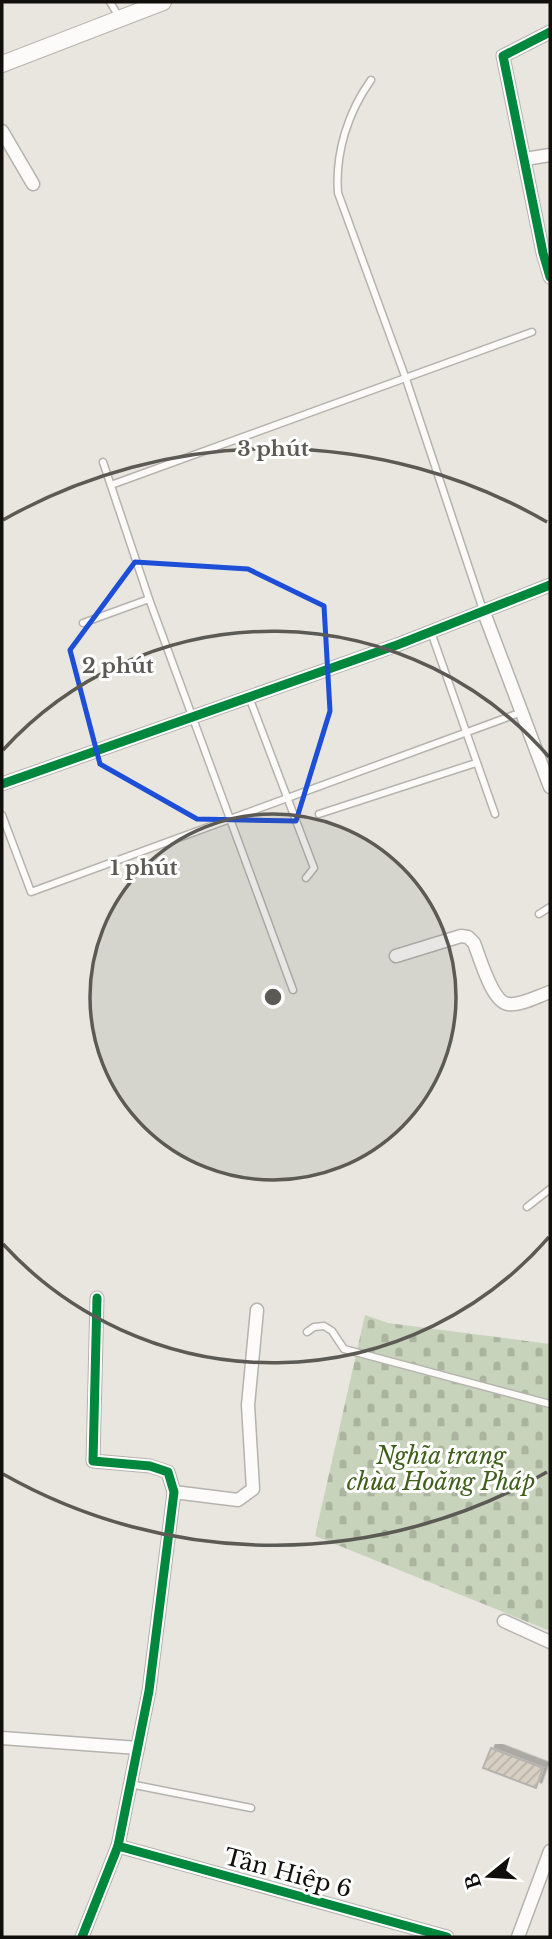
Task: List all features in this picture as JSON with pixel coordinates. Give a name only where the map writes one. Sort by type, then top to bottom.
[{"type":"street","points":[[2,64],[163,2]]},
{"type":"street","points":[[550,32],[503,55],[550,277]]},
{"type":"street","points":[[2,131],[33,184]]},
{"type":"street","points":[[524,159],[550,155]]},
{"type":"street","points":[[2,784],[431,632],[550,585]]},
{"type":"street","points":[[483,610],[550,787]]},
{"type":"street","points":[[396,956],[461,936],[468,937],[474,943],[496,999],[506,1004],[515,1004],[550,992]]},
{"type":"street","points":[[82,1937],[118,1846],[149,1691],[174,1492],[168,1472],[150,1466],[93,1461],[97,1298]]},
{"type":"street","points":[[174,1492],[239,1500],[253,1489],[248,1405],[257,1310]]},
{"type":"street","points":[[504,1621],[550,1642]]},
{"type":"street","points":[[2,1738],[138,1748]]},
{"type":"street","name":"Tân Hiệp 6","points":[[118,1846],[447,1937]]},
{"type":"street","points":[[518,1937],[550,1851]]},
{"type":"lane","points":[[110,2],[120,18]]},
{"type":"lane","points":[[371,80],[360,94],[347,125],[337,178],[338,193],[406,379],[483,610]]},
{"type":"lane","points":[[111,485],[532,332]]},
{"type":"lane","points":[[103,463],[149,599],[293,990]]},
{"type":"lane","points":[[83,623],[149,599]]},
{"type":"lane","points":[[431,632],[495,814]]},
{"type":"lane","points":[[248,697],[314,868],[306,878]]},
{"type":"lane","points":[[2,815],[31,891],[522,712]]},
{"type":"lane","points":[[319,814],[477,763]]},
{"type":"lane","points":[[539,915],[550,907]]},
{"type":"lane","points":[[527,1207],[550,1189]]},
{"type":"lane","points":[[307,1332],[314,1327],[324,1326],[332,1331],[344,1349],[550,1404]]},
{"type":"lane","points":[[130,1784],[251,1808]]},
{"type":"highlighted area","points":[[135,562],[248,569],[324,606],[330,711],[296,821],[197,819],[100,764],[70,650]]},
{"type":"green space","name":"Nghĩa trang chùa Hoằng Pháp","points":[[365,1315],[388,1323],[550,1344],[550,1631],[315,1536]]},
{"type":"building","points":[[491,1748],[543,1768],[536,1788],[483,1768]]},
{"type":"cycle path","points":[[550,32],[503,56],[550,277]]},
{"type":"cycle path","points":[[2,784],[397,645],[550,585]]},
{"type":"cycle path","points":[[82,1937],[118,1846],[149,1691],[174,1492],[168,1472],[150,1466],[93,1461],[97,1298]]},
{"type":"cycle path","points":[[118,1846],[447,1937]]}]
